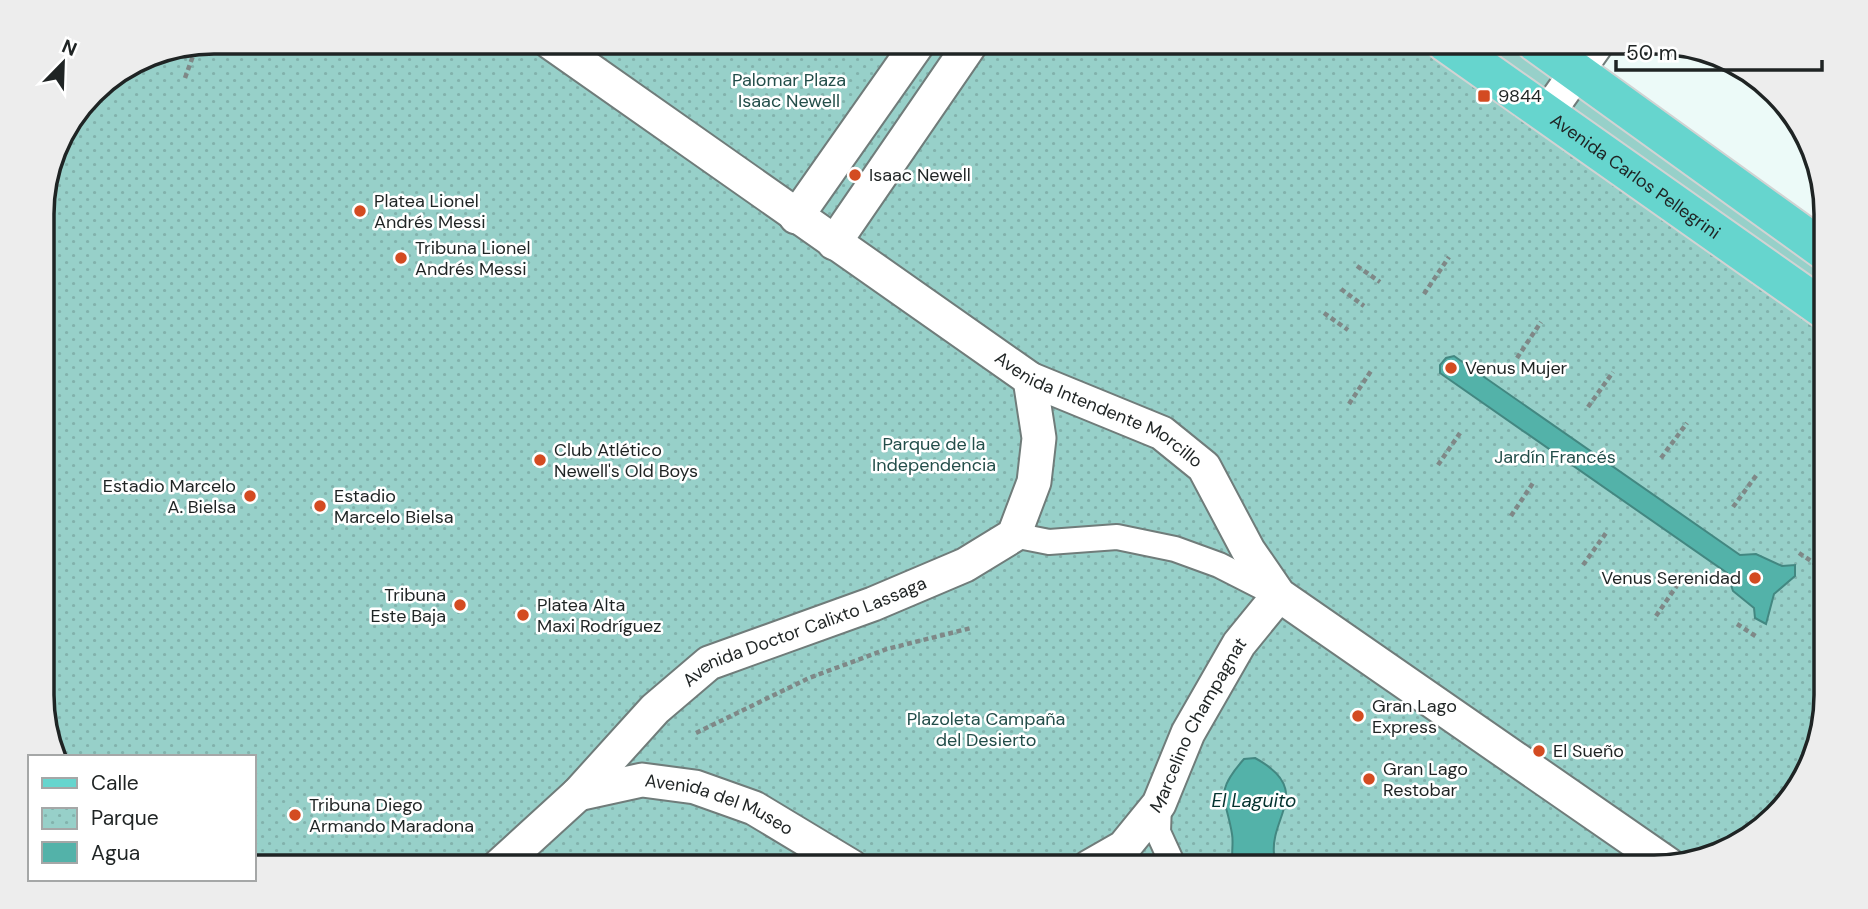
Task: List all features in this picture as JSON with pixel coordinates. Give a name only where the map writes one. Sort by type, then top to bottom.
[{"type":"main road","name":"Avenida Carlos Pellegrini","points":[[1462,54],[1814,302]]},
{"type":"main road","points":[[1588,57],[1814,242]]},
{"type":"street","name":"Avenida Intendente Morcillo","points":[[567,54],[1030,379],[1162,432],[1203,467],[1248,550],[1279,595],[1653,854]]},
{"type":"street","points":[[796,217],[911,54]]},
{"type":"street","points":[[834,243],[964,54]]},
{"type":"street","points":[[1547,114],[1588,57]]},
{"type":"street","points":[[1030,379],[1039,438],[1034,482],[1014,535],[1049,542],[1117,537],[1175,549],[1219,565],[1279,595]]},
{"type":"street","name":"Avenida Doctor Calixto Lassaga","points":[[511,855],[578,794],[655,709],[709,663],[919,585],[965,565],[1014,535]]},
{"type":"street","name":"Marcelino Champagnat","points":[[1168,854],[1158,832],[1159,804],[1188,733],[1240,644],[1279,595]]},
{"type":"street","name":"Avenida del Museo","points":[[578,794],[642,780],[695,787],[754,808],[831,855]]},
{"type":"street","points":[[1111,854],[1124,847],[1159,804]]},
{"type":"path","points":[[185,78],[193,56]]},
{"type":"path","points":[[1423,294],[1449,257]]},
{"type":"path","points":[[1357,266],[1380,282]]},
{"type":"path","points":[[1341,289],[1364,306]]},
{"type":"path","points":[[1324,313],[1348,330]]},
{"type":"path","points":[[1517,358],[1541,322]]},
{"type":"path","points":[[1349,404],[1371,371]]},
{"type":"path","points":[[1588,407],[1613,372]]},
{"type":"path","points":[[1661,458],[1686,423]]},
{"type":"path","points":[[1437,465],[1460,433]]},
{"type":"path","points":[[1733,507],[1758,472]]},
{"type":"path","points":[[1511,516],[1533,483]]},
{"type":"path","points":[[1583,565],[1606,533]]},
{"type":"path","points":[[1799,553],[1814,563]]},
{"type":"path","points":[[1656,616],[1678,583]]},
{"type":"path","points":[[1737,624],[1757,637]]},
{"type":"path","points":[[696,733],[809,678],[887,649],[971,628]]},
{"type":"green space","name":"Parque de la Independencia","points":[[214,54],[1462,54],[1814,302],[1814,695],[1811,726],[1802,756],[1781,792],[1743,828],[1705,846],[1664,854],[256,855],[256,755],[66,755],[54,695],[55,204],[60,173],[66,153],[81,125],[117,87],[153,66],[183,57]]},
{"type":"green space","points":[[1462,54],[1552,54],[1814,243],[1814,302]]},
{"type":"water","points":[[1454,356],[1740,555],[1756,554],[1782,566],[1795,565],[1795,576],[1774,594],[1766,624],[1755,618],[1754,608],[1733,591],[1727,573],[1440,373],[1440,365],[1446,358]]},
{"type":"water","name":"El Laguito","points":[[1255,758],[1273,770],[1282,781],[1286,792],[1274,840],[1274,854],[1232,854],[1225,788],[1244,759]]},
{"type":"place","name":"9844","points":[[1484,96]]},
{"type":"place","name":"Isaac Newell","points":[[855,175]]},
{"type":"place","name":"Platea Lionel Andrés Messi","points":[[360,211]]},
{"type":"place","name":"Tribuna Lionel Andrés Messi","points":[[401,258]]},
{"type":"place","name":"Venus Mujer","points":[[1451,368]]},
{"type":"place","name":"Club Atlético Newell's Old Boys","points":[[540,460]]},
{"type":"place","name":"Estadio Marcelo A. Bielsa","points":[[250,496]]},
{"type":"place","name":"Estadio Marcelo Bielsa","points":[[320,506]]},
{"type":"place","name":"Venus Serenidad","points":[[1755,578]]},
{"type":"place","name":"Tribuna Este Baja","points":[[460,605]]},
{"type":"place","name":"Platea Alta Maxi Rodríguez","points":[[523,615]]},
{"type":"place","name":"Gran Lago Express","points":[[1358,716]]},
{"type":"place","name":"El Sueño","points":[[1539,751]]},
{"type":"place","name":"Gran Lago Restobar","points":[[1369,779]]},
{"type":"place","name":"Tribuna Diego Armando Maradona","points":[[295,815]]},
{"type":"park label","name":"Palomar Plaza Isaac Newell","points":[[789,90]]},
{"type":"park label","name":"Jardín Francés","points":[[1555,457]]},
{"type":"park label","name":"Plazoleta Campaña del Desierto","points":[[986,729]]}]
